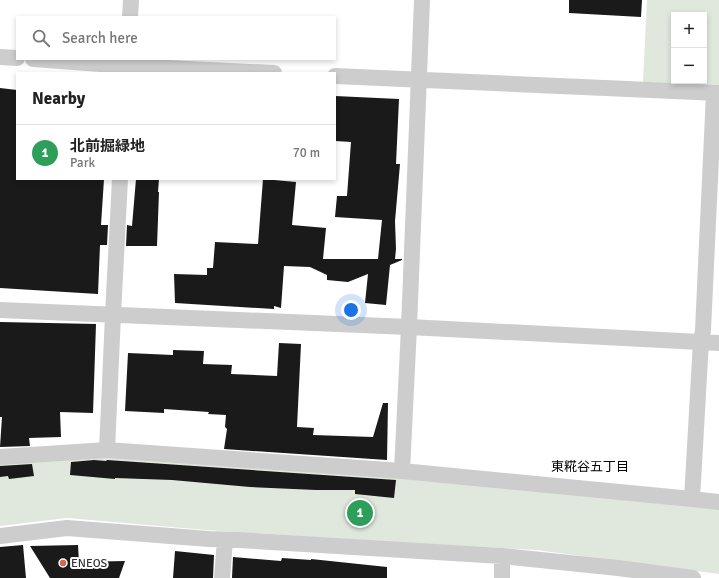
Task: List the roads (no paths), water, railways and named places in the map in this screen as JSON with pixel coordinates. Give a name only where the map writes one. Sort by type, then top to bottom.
[{"type":"street","points":[[130,16],[131,0]]},
{"type":"street","points":[[402,471],[410,327],[422,0]]},
{"type":"street","points":[[0,57],[16,58]]},
{"type":"street","points":[[47,60],[128,66],[253,72]]},
{"type":"street","points":[[336,76],[716,93],[692,499]]},
{"type":"street","points":[[107,450],[120,180]]},
{"type":"street","points":[[0,310],[410,327],[719,342]]},
{"type":"street","points":[[0,457],[107,450],[402,471],[719,502]]},
{"type":"street","points":[[0,536],[67,528],[209,539],[502,556],[618,568],[693,578]]},
{"type":"street","points":[[222,578],[225,540]]},
{"type":"street","points":[[502,556],[502,578]]},
{"type":"place","name":"北前掘緑地","points":[[360,513]]},
{"type":"place","name":"ENEOS","points":[[63,563]]},
{"type":"district","name":"東糀谷五丁目","points":[[590,466]]}]
